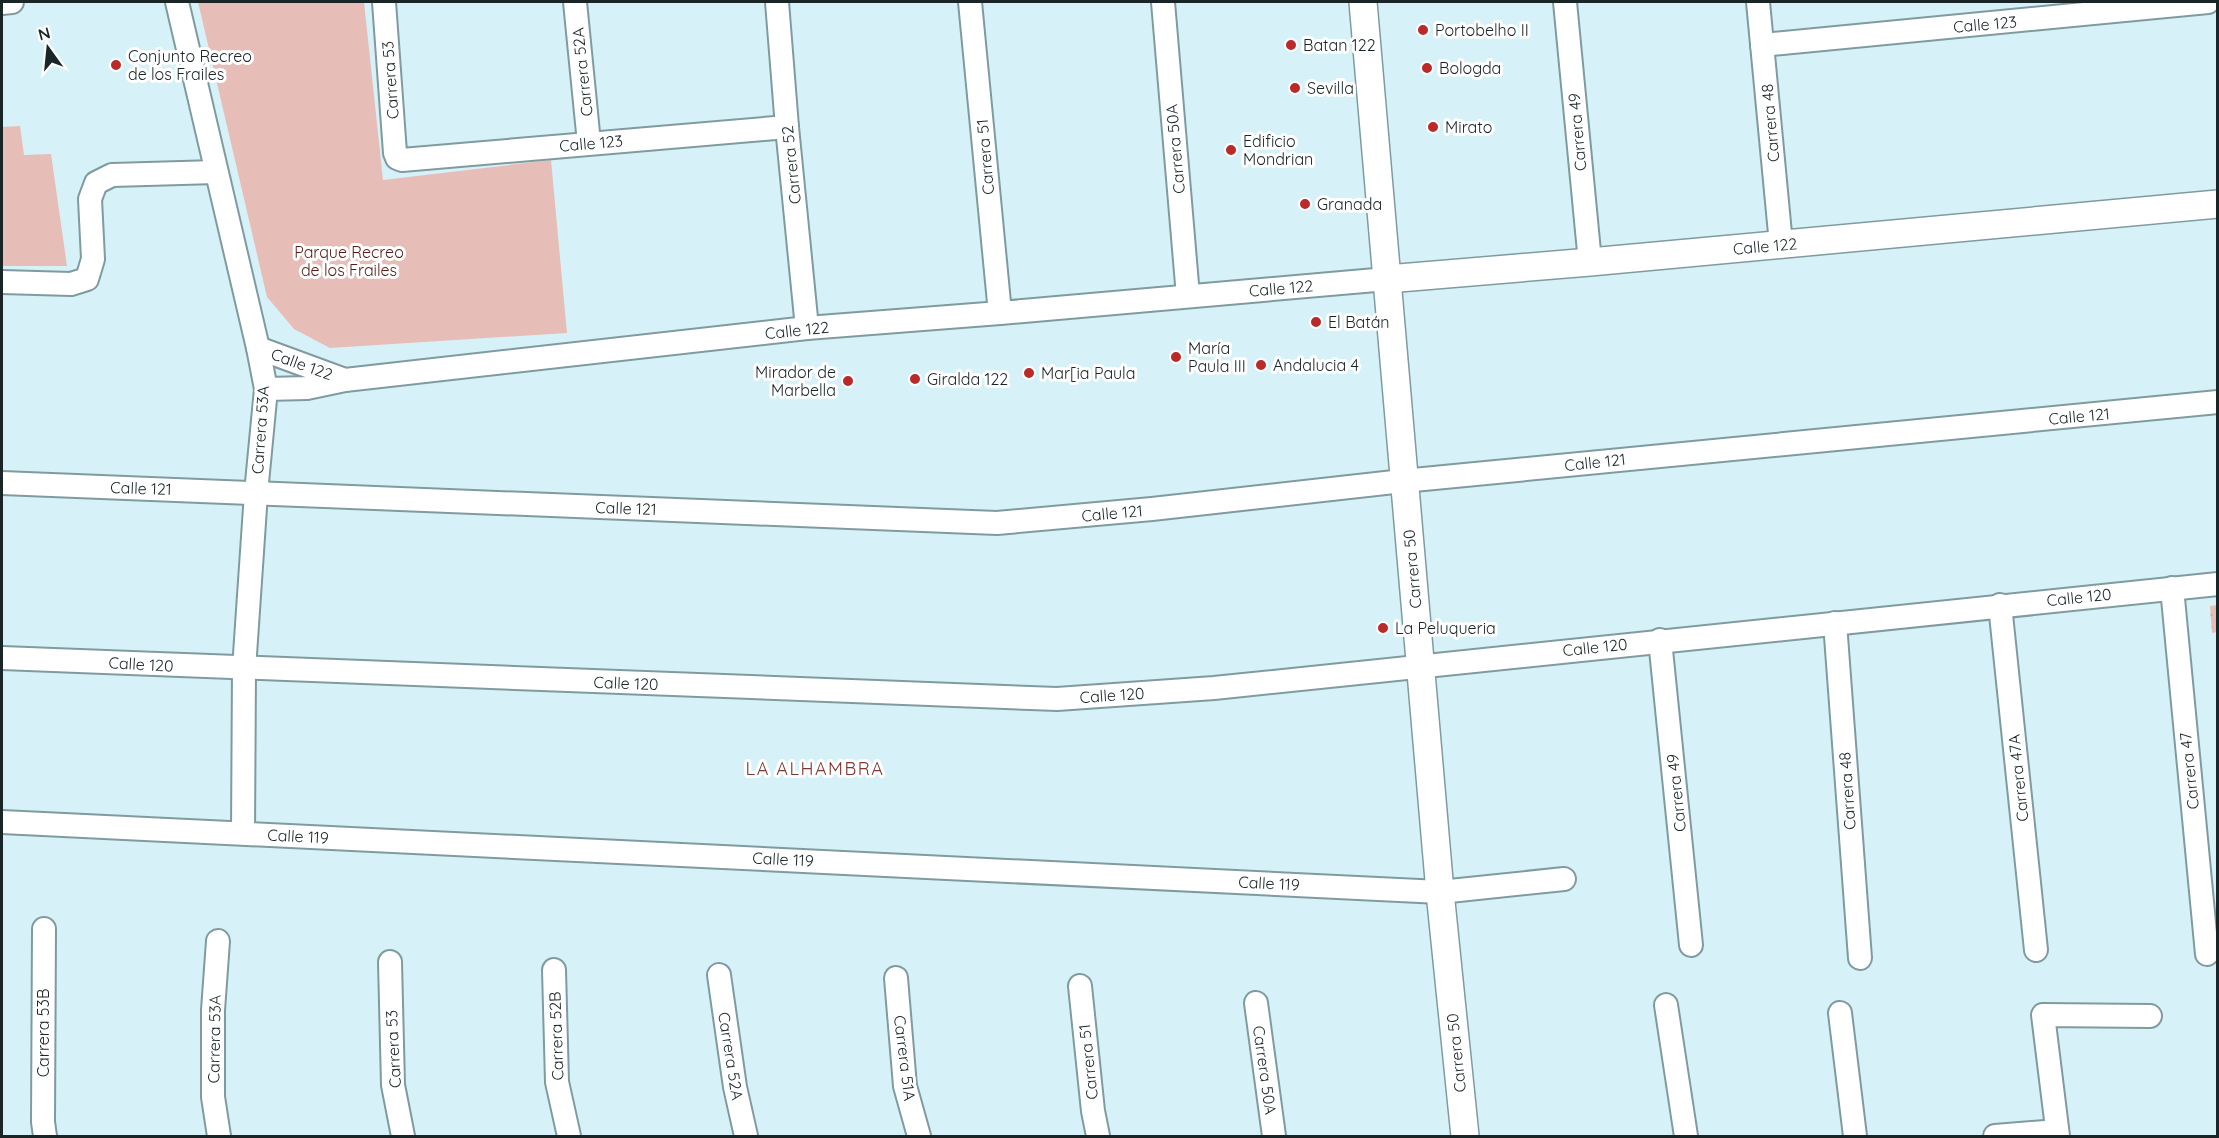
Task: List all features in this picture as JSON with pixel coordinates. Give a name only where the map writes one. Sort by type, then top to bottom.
[{"type":"street","points":[[2,3],[12,2]]},
{"type":"street","name":"Carrera 53A","points":[[177,2],[266,389],[256,493],[244,669],[243,833]]},
{"type":"street","name":"Carrera 53","points":[[384,2],[397,158]]},
{"type":"street","name":"Carrera 52A","points":[[575,2],[589,143]]},
{"type":"street","name":"Carrera 52","points":[[777,2],[786,127],[807,328]]},
{"type":"street","name":"Carrera 51","points":[[970,2],[1000,314]]},
{"type":"street","name":"Carrera 50A","points":[[1163,2],[1188,296]]},
{"type":"street","name":"Carrera 50","points":[[1363,2],[1403,481],[1440,892],[1465,1137]]},
{"type":"street","name":"Carrera 49","points":[[1565,2],[1590,262]]},
{"type":"street","name":"Carrera 48","points":[[1758,2],[1781,244]]},
{"type":"street","name":"Calle 123","points":[[1762,45],[2076,8],[2208,2]]},
{"type":"street","name":"Calle 123","points":[[397,158],[402,160],[786,127]]},
{"type":"street","points":[[2,282],[71,284],[87,279],[93,259],[90,199],[96,183],[112,175],[216,172]]},
{"type":"street","name":"Calle 122","points":[[266,389],[307,388],[345,380],[807,328],[1000,314],[2217,204]]},
{"type":"street","name":"Calle 122","points":[[258,348],[345,380]]},
{"type":"street","name":"Calle 121","points":[[2,483],[997,523],[2217,402]]},
{"type":"street","name":"Calle 120","points":[[2,658],[1057,699],[1214,688],[2217,584]]},
{"type":"street","name":"Carrera 47","points":[[2172,588],[2207,954]]},
{"type":"street","name":"Carrera 47A","points":[[2000,605],[2036,950]]},
{"type":"street","name":"Carrera 48","points":[[1835,623],[1860,958]]},
{"type":"street","name":"Carrera 49","points":[[1660,640],[1691,945]]},
{"type":"street","name":"Calle 119","points":[[2,822],[1440,892],[1564,879]]},
{"type":"street","name":"Carrera 53B","points":[[44,929],[43,1122],[45,1137]]},
{"type":"street","name":"Carrera 53A","points":[[218,941],[213,1010],[213,1096],[219,1137]]},
{"type":"street","name":"Carrera 53","points":[[390,962],[393,1085],[403,1137]]},
{"type":"street","name":"Carrera 52B","points":[[554,970],[557,1082],[569,1137]]},
{"type":"street","name":"Carrera 52A","points":[[719,975],[735,1087],[746,1137]]},
{"type":"street","name":"Carrera 51A","points":[[896,978],[905,1086],[919,1137]]},
{"type":"street","name":"Carrera 51","points":[[1080,986],[1089,1080],[1098,1137]]},
{"type":"street","name":"Carrera 50A","points":[[1256,1003],[1274,1137]]},
{"type":"street","points":[[1666,1005],[1686,1137]]},
{"type":"street","points":[[1840,1013],[1855,1137]]},
{"type":"street","points":[[1995,1137],[2057,1134],[2043,1015],[2150,1016]]},
{"type":"green space","name":"Parque Recreo de los Frailes","points":[[198,2],[364,2],[383,180],[551,160],[567,333],[330,348],[294,329],[267,297]]},
{"type":"green space","points":[[20,126],[24,155],[51,154],[67,266],[2,266],[2,127]]},
{"type":"green space","points":[[2217,605],[2217,632],[2212,633],[2210,606]]},
{"type":"place","name":"Portobelho II","points":[[1423,30]]},
{"type":"place","name":"Batan 122","points":[[1291,45]]},
{"type":"place","name":"Conjunto Recreo de los Frailes","points":[[116,65]]},
{"type":"place","name":"Bologda","points":[[1427,68]]},
{"type":"place","name":"Sevilla","points":[[1295,88]]},
{"type":"place","name":"Mirato","points":[[1433,127]]},
{"type":"place","name":"Edificio Mondrian","points":[[1231,150]]},
{"type":"place","name":"Granada","points":[[1305,204]]},
{"type":"place","name":"El Batán","points":[[1316,322]]},
{"type":"place","name":"María Paula III","points":[[1176,357]]},
{"type":"place","name":"Andalucia 4","points":[[1261,365]]},
{"type":"place","name":"Mar[ia Paula","points":[[1029,373]]},
{"type":"place","name":"Giralda 122","points":[[915,379]]},
{"type":"place","name":"Mirador de Marbella","points":[[848,381]]},
{"type":"place","name":"La Peluqueria","points":[[1383,628]]},
{"type":"district","name":"LA ALHAMBRA","points":[[815,769]]}]
